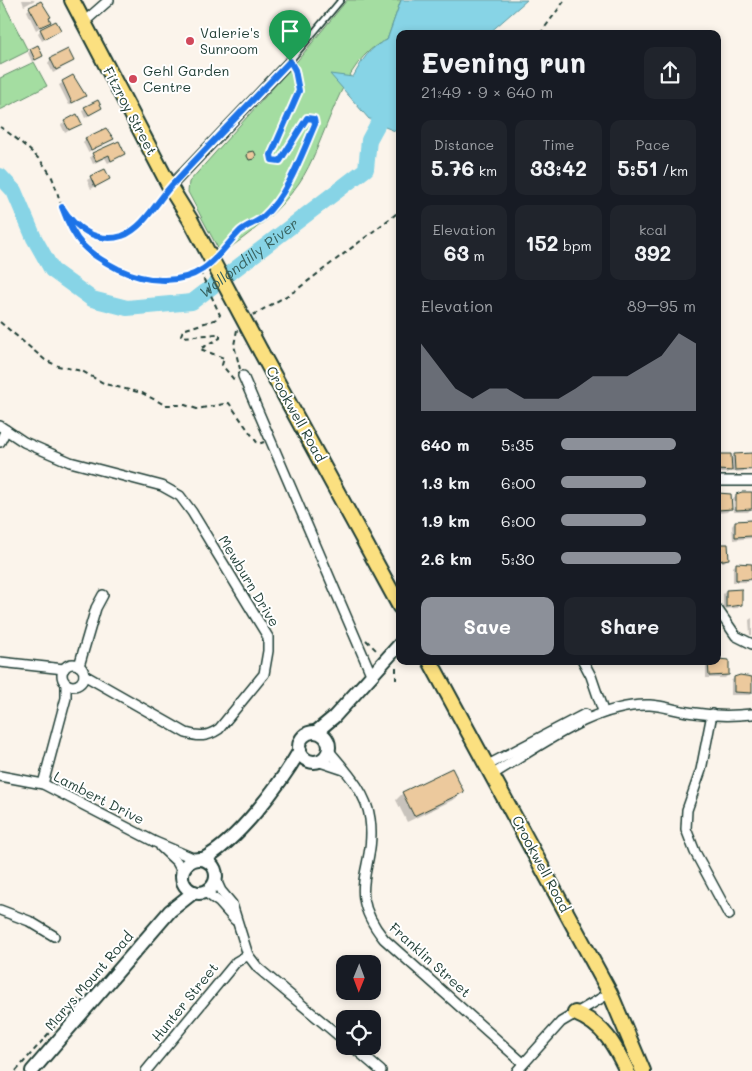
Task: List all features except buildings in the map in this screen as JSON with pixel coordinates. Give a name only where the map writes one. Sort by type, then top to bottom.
[{"type":"main road","name":"Fitzroy Street","points":[[72,0],[170,187],[191,221]]},
{"type":"main road","name":"Crookwell Road","points":[[191,221],[396,599]]},
{"type":"main road","name":"Crookwell Road","points":[[432,665],[610,993],[643,1071]]},
{"type":"main road","points":[[575,1013],[590,1019],[603,1031],[618,1051],[627,1071]]},
{"type":"street","points":[[84,22],[109,0]]},
{"type":"street","points":[[170,187],[290,61]]},
{"type":"street","points":[[243,376],[371,674]]},
{"type":"street","points":[[0,442],[3,428]]},
{"type":"street","name":"Mewburn Drive","points":[[0,662],[51,669],[97,683],[123,696],[186,734],[198,737],[209,735],[218,729],[264,674],[268,651],[268,637],[192,512],[180,496],[162,486],[70,462],[24,442],[3,428]]},
{"type":"street","points":[[721,481],[752,481]]},
{"type":"street","points":[[43,784],[73,675],[82,654],[96,608],[103,595]]},
{"type":"street","points":[[721,614],[736,636],[752,644]]},
{"type":"street","points":[[199,892],[215,875],[227,844],[287,773],[300,750],[303,737],[316,732],[334,717],[396,648]]},
{"type":"street","points":[[585,665],[591,676],[602,709]]},
{"type":"street","points":[[490,770],[602,709],[628,705],[651,705],[695,714],[734,716],[752,714]]},
{"type":"street","points":[[712,714],[701,770],[687,810],[686,829],[692,846],[729,915]]},
{"type":"street","points":[[287,773],[324,758],[329,746],[334,717]]},
{"type":"street","points":[[316,732],[324,735],[329,746]]},
{"type":"street","name":"Franklin Street","points":[[329,746],[365,802],[370,818],[371,834],[363,892],[366,913],[373,925],[384,939],[523,1063]]},
{"type":"street","points":[[300,750],[304,758],[346,771]]},
{"type":"street","name":"Lambert Drive","points":[[0,776],[43,784],[155,842],[199,859]]},
{"type":"street","name":"Lambert Drive","points":[[155,842],[177,862],[182,876]]},
{"type":"street","points":[[227,844],[199,859],[187,863],[182,876],[199,892],[228,910],[239,926]]},
{"type":"street","points":[[199,859],[208,861],[221,891],[232,904],[248,955],[258,968],[336,1033]]},
{"type":"street","name":"Marys Mount Road","points":[[170,911],[182,876]]},
{"type":"street","name":"Marys Mount Road","points":[[32,1071],[170,911],[199,892]]},
{"type":"street","points":[[0,910],[29,921],[54,936]]},
{"type":"street","name":"Hunter Street","points":[[146,1071],[236,962],[248,955]]},
{"type":"street","points":[[517,1071],[561,1022],[610,993]]},
{"type":"street","points":[[362,1055],[381,1071]]},
{"type":"lane","points":[[290,61],[342,0]]},
{"type":"path","points":[[543,30],[565,0]]},
{"type":"path","points":[[217,255],[243,229],[263,217],[289,183],[315,124],[314,119],[307,118],[280,161],[272,160],[271,155],[299,91],[295,70],[290,61]]},
{"type":"path","points":[[0,126],[23,145],[52,178],[68,224],[79,244],[100,260],[128,274],[155,281],[180,278],[200,271],[211,262]]},
{"type":"path","points":[[62,207],[78,228],[105,238],[122,236],[137,228],[170,187]]},
{"type":"path","points":[[246,319],[295,291],[396,214]]},
{"type":"path","points":[[200,271],[220,312],[217,319],[183,330],[181,335],[183,337],[220,335],[220,338],[200,349],[224,358],[222,365],[239,388]]},
{"type":"path","points":[[0,322],[45,360],[58,366],[82,371],[105,384],[142,393],[165,405],[185,404],[197,409],[229,403],[258,444],[270,439]]},
{"type":"path","points":[[239,326],[234,344],[243,376]]},
{"type":"path","points":[[361,635],[376,650]]},
{"type":"path","points":[[396,667],[396,680]]},
{"type":"path","points":[[16,1071],[77,1001]]},
{"type":"green space","points":[[0,0],[2,0],[28,51],[0,65]]},
{"type":"green space","points":[[347,0],[401,0],[387,40],[371,49],[357,64],[346,83],[309,167],[299,183],[282,204],[263,222],[221,254],[188,192],[189,182],[298,60]]},
{"type":"green space","points":[[34,62],[47,86],[0,110],[0,78]]},
{"type":"water","points":[[401,0],[527,0],[493,30],[396,30],[396,131],[385,127],[380,120],[369,119],[330,74],[353,77],[363,60],[375,46],[387,40]]},
{"type":"waterway","name":"Wollondilly River","points":[[0,176],[14,191],[34,238],[52,270],[92,299],[127,308],[192,302],[366,169],[369,140],[396,90]]},
{"type":"place","name":"Valerie's Sunroom","points":[[190,41]]},
{"type":"place","name":"Gehl Garden Centre","points":[[133,79]]},
{"type":"route","points":[[290,61],[295,70],[299,91],[271,155],[272,160],[280,161],[307,118],[310,117],[316,122],[289,183],[263,217],[243,229],[200,271],[180,278],[155,281],[128,274],[100,260],[79,244],[68,224],[62,207],[78,228],[93,235],[105,238],[122,236],[137,228],[170,187],[290,61]]}]
